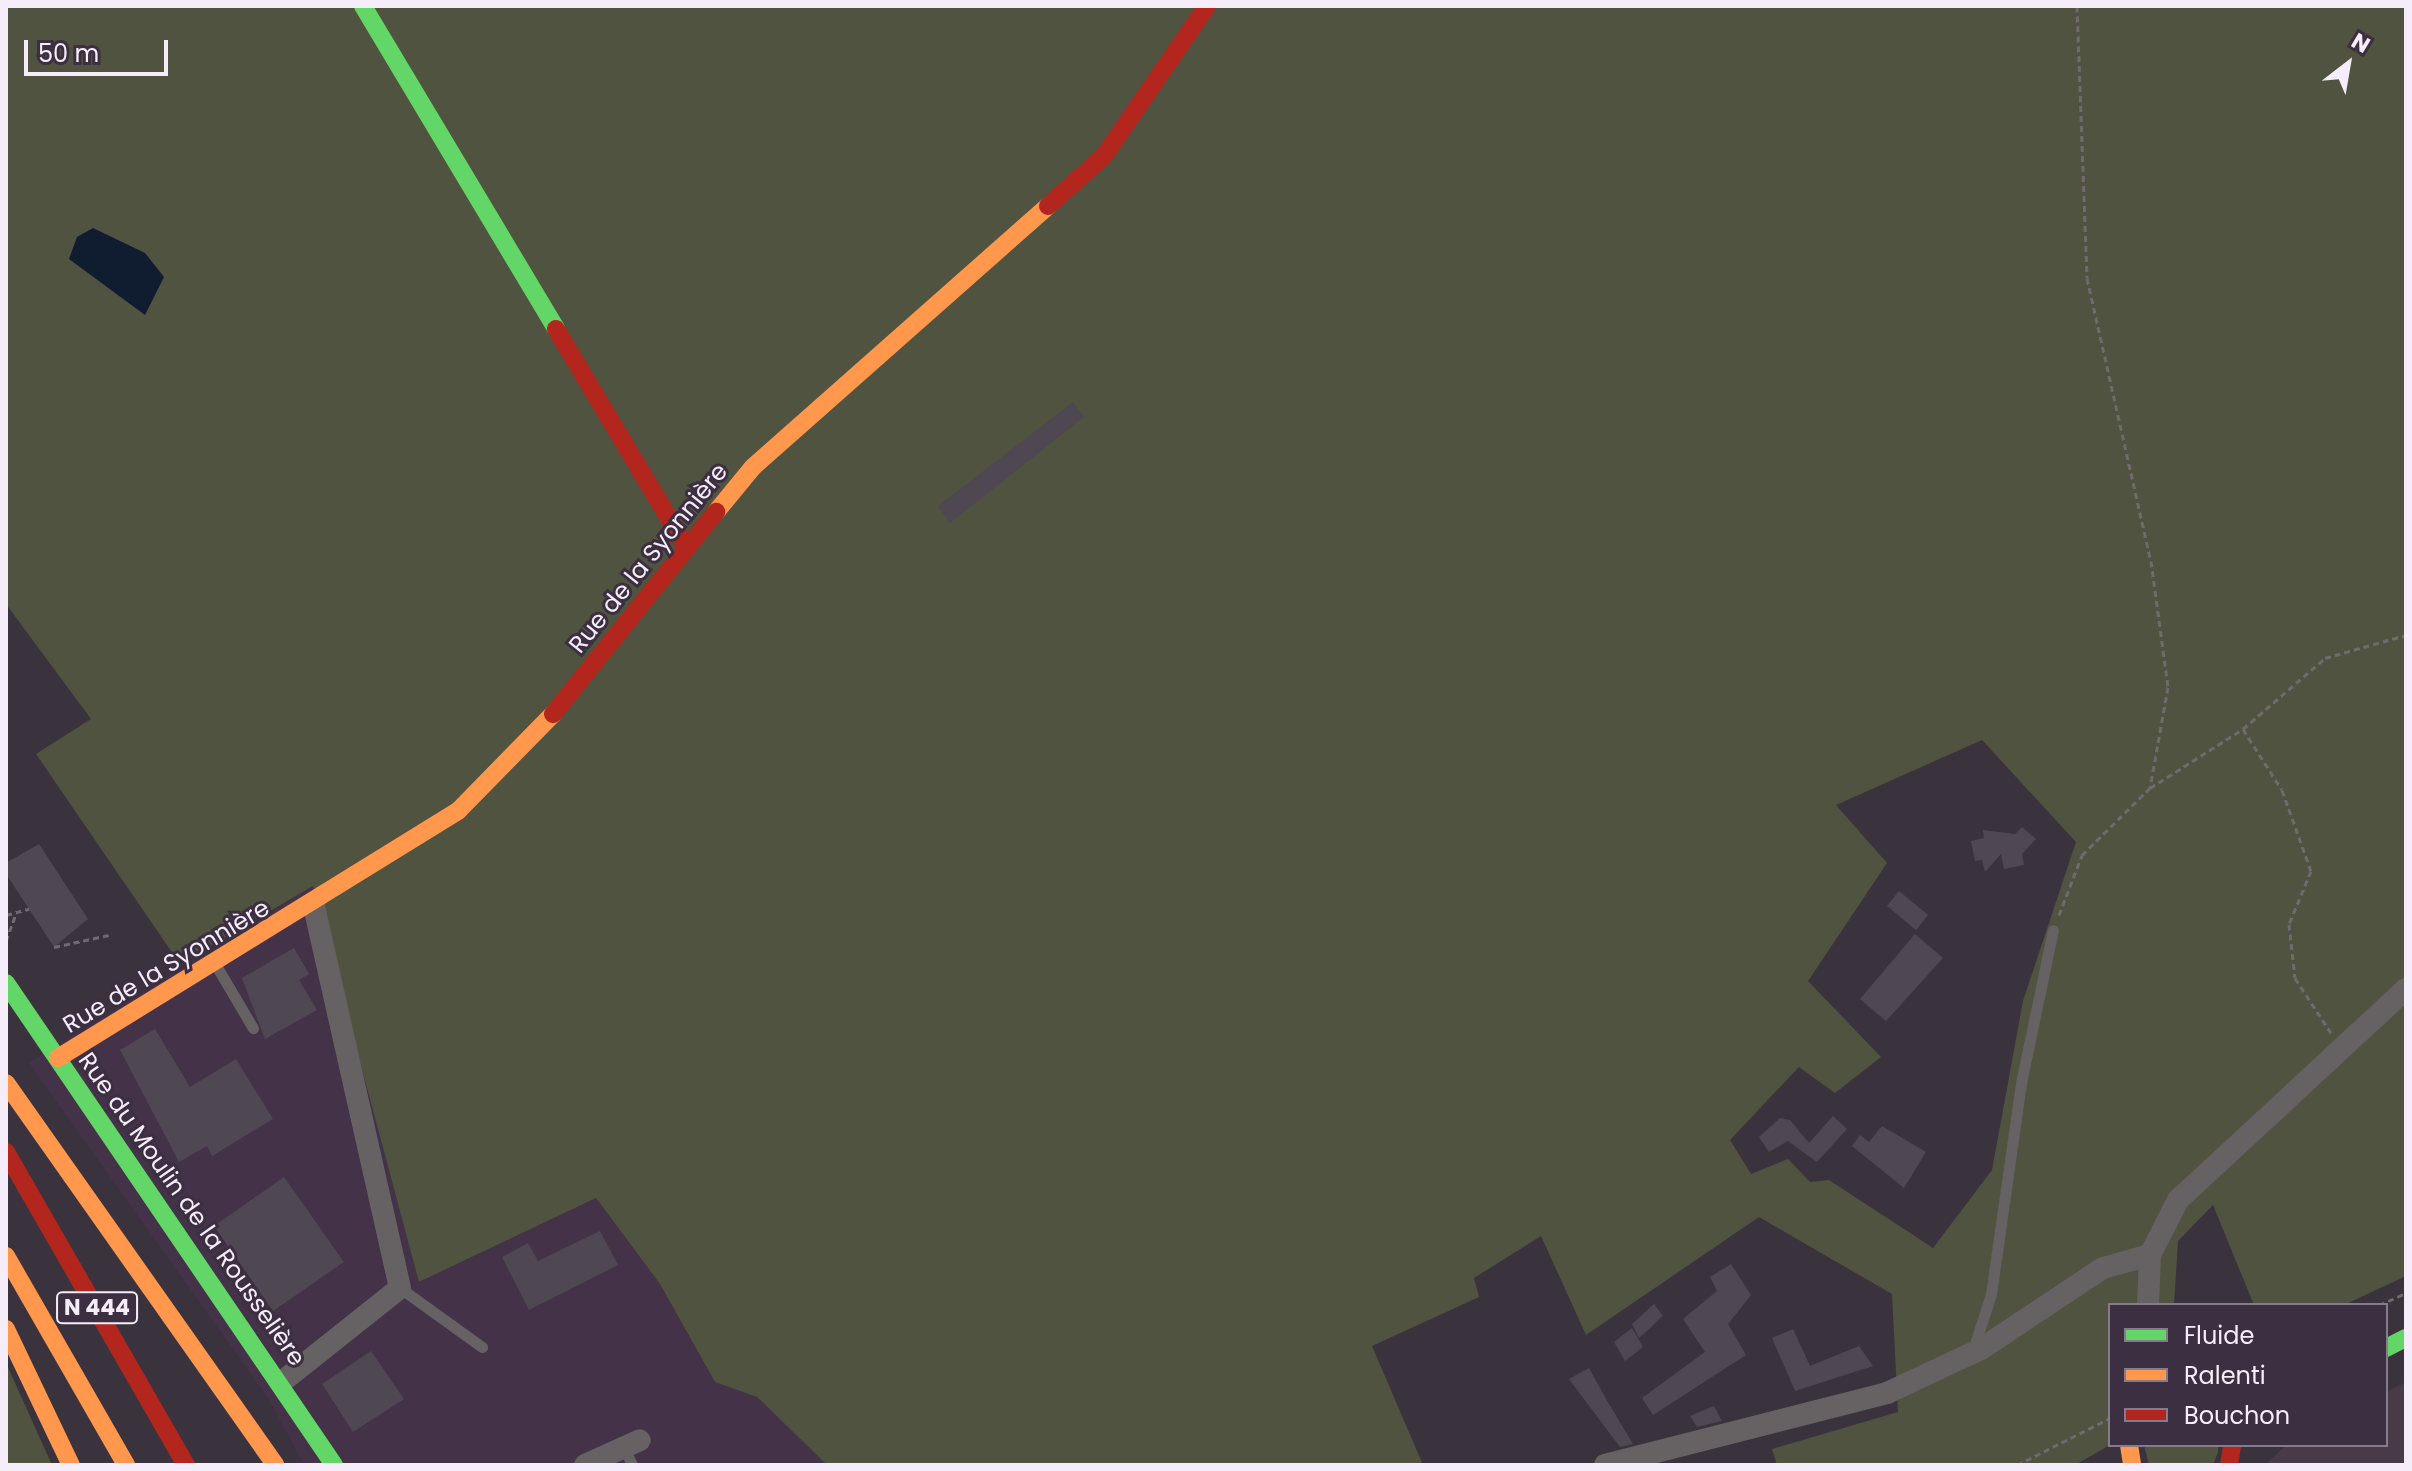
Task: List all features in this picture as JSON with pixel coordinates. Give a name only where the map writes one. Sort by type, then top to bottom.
[{"type":"main road","points":[[363,6],[685,545]]},
{"type":"main road","name":"Rue de la Syonnière","points":[[58,1058],[217,967],[314,906],[458,811],[517,759],[685,545],[808,416],[1104,156],[1207,6]]},
{"type":"main road","name":"Rue du Moulin de la Rousselière","points":[[6,983],[283,1381],[334,1465]]},
{"type":"main road","points":[[6,1083],[275,1465]]},
{"type":"main road","name":"N 444","points":[[6,1152],[186,1465]]},
{"type":"main road","name":"N 444","points":[[6,1256],[126,1465]]},
{"type":"main road","points":[[6,1329],[71,1465]]},
{"type":"main road","points":[[2388,1347],[2406,1338]]},
{"type":"street","points":[[283,1381],[400,1288],[314,906]]},
{"type":"street","points":[[2148,1303],[2150,1255],[2178,1200],[2406,989]]},
{"type":"street","points":[[1605,1465],[1856,1405],[1972,1354],[2071,1285],[2150,1255]]},
{"type":"street","points":[[585,1465],[632,1451]]},
{"type":"lane","points":[[1972,1354],[1991,1294],[2021,1083],[2053,930]]},
{"type":"lane","points":[[217,967],[253,1028]]},
{"type":"lane","points":[[400,1288],[482,1347]]},
{"type":"path","points":[[2077,6],[2087,278],[2151,561],[2168,687],[2150,788]]},
{"type":"path","points":[[2053,930],[2082,855],[2150,788],[2243,729],[2325,658],[2406,635]]},
{"type":"path","points":[[2243,729],[2282,790],[2311,871],[2289,924],[2295,978],[2340,1047]]},
{"type":"path","points":[[6,915],[15,916],[29,909]]},
{"type":"path","points":[[6,941],[15,916]]},
{"type":"path","points":[[54,947],[109,935]]},
{"type":"path","points":[[2384,1303],[2406,1293]]},
{"type":"path","points":[[2017,1465],[2108,1419]]},
{"type":"shaded area","points":[[313,886],[420,1282],[596,1198],[660,1284],[715,1382],[757,1397],[827,1465],[304,1465],[268,1398],[29,1063]]},
{"type":"shaded area","points":[[2406,1382],[2406,1465],[2265,1465],[2284,1447],[2388,1447],[2388,1391]]},
{"type":"green space","points":[[6,6],[2406,6],[2406,1276],[2348,1303],[2253,1303],[2213,1205],[2178,1241],[2174,1303],[2108,1303],[2108,1446],[2075,1465],[1777,1465],[1772,1449],[1898,1412],[1892,1294],[1759,1217],[1586,1335],[1541,1236],[1474,1278],[1479,1297],[1372,1346],[1423,1465],[827,1465],[757,1397],[715,1382],[660,1284],[596,1198],[419,1282],[313,886],[180,964],[36,754],[91,719],[6,604]],"holes":[[[1982,740],[2076,842],[2023,1001],[1992,1170],[1933,1248],[1829,1180],[1810,1182],[1788,1159],[1751,1174],[1730,1140],[1799,1067],[1835,1093],[1881,1057],[1808,981],[1887,863],[1836,805]]]},
{"type":"green space","points":[[6,1363],[52,1465],[6,1465]]},
{"type":"green space","points":[[2144,1447],[2218,1447],[2213,1465],[2149,1465]]},
{"type":"water","points":[[93,228],[145,253],[164,277],[145,315],[69,259],[77,237]]},
{"type":"building","points":[[1073,402],[1084,417],[950,523],[938,506]]},
{"type":"building","points":[[2022,827],[2036,839],[2022,854],[2024,865],[2004,869],[2001,854],[1985,872],[1982,860],[1975,861],[1971,841],[1984,838],[1983,830],[2015,834]]},
{"type":"building","points":[[39,844],[88,919],[54,947],[6,874],[6,863]]},
{"type":"building","points":[[1899,891],[1928,915],[1916,930],[1887,906]]},
{"type":"building","points":[[1915,934],[1943,958],[1886,1021],[1860,999]]},
{"type":"building","points":[[294,948],[309,974],[299,980],[317,1010],[265,1039],[242,978]]},
{"type":"building","points":[[155,1029],[190,1087],[236,1059],[273,1119],[212,1156],[207,1146],[179,1162],[120,1050]]},
{"type":"building","points":[[1833,1116],[1847,1129],[1817,1162],[1788,1141],[1769,1152],[1759,1137],[1780,1118],[1790,1120],[1809,1143]]},
{"type":"building","points":[[1882,1126],[1926,1152],[1904,1188],[1852,1146],[1860,1135],[1869,1142]]},
{"type":"building","points":[[284,1177],[344,1262],[273,1311],[214,1226]]},
{"type":"building","points":[[600,1231],[618,1265],[529,1310],[502,1257],[528,1243],[538,1261]]},
{"type":"building","points":[[1731,1264],[1751,1295],[1728,1324],[1746,1355],[1653,1415],[1642,1398],[1705,1352],[1683,1319],[1717,1291],[1710,1277]]},
{"type":"building","points":[[1654,1304],[1663,1316],[1639,1338],[1632,1324]]},
{"type":"building","points":[[1632,1328],[1643,1347],[1625,1361],[1614,1342]]},
{"type":"building","points":[[1793,1329],[1810,1366],[1859,1346],[1873,1366],[1795,1391],[1772,1338]]},
{"type":"building","points":[[371,1351],[404,1399],[353,1432],[322,1384]]},
{"type":"building","points":[[1589,1368],[1633,1444],[1620,1447],[1569,1379]]},
{"type":"building","points":[[1714,1406],[1722,1421],[1697,1427],[1690,1416]]},
{"type":"traffic: fast","points":[[363,6],[556,329]]},
{"type":"traffic: fast","points":[[6,983],[334,1465]]},
{"type":"traffic: fast","points":[[2388,1347],[2406,1338]]},
{"type":"traffic: slow","points":[[716,512],[753,467],[1048,206]]},
{"type":"traffic: slow","points":[[58,1058],[458,811],[553,714]]},
{"type":"traffic: slow","points":[[6,1083],[275,1465]]},
{"type":"traffic: slow","points":[[6,1256],[126,1465]]},
{"type":"traffic: slow","points":[[6,1329],[71,1465]]},
{"type":"traffic: slow","points":[[2129,1447],[2132,1465]]},
{"type":"traffic: jam","points":[[1048,206],[1104,156],[1207,6]]},
{"type":"traffic: jam","points":[[556,329],[685,545]]},
{"type":"traffic: jam","points":[[553,714],[716,512]]},
{"type":"traffic: jam","points":[[6,1152],[186,1465]]},
{"type":"traffic: jam","points":[[2229,1465],[2232,1447]]}]
